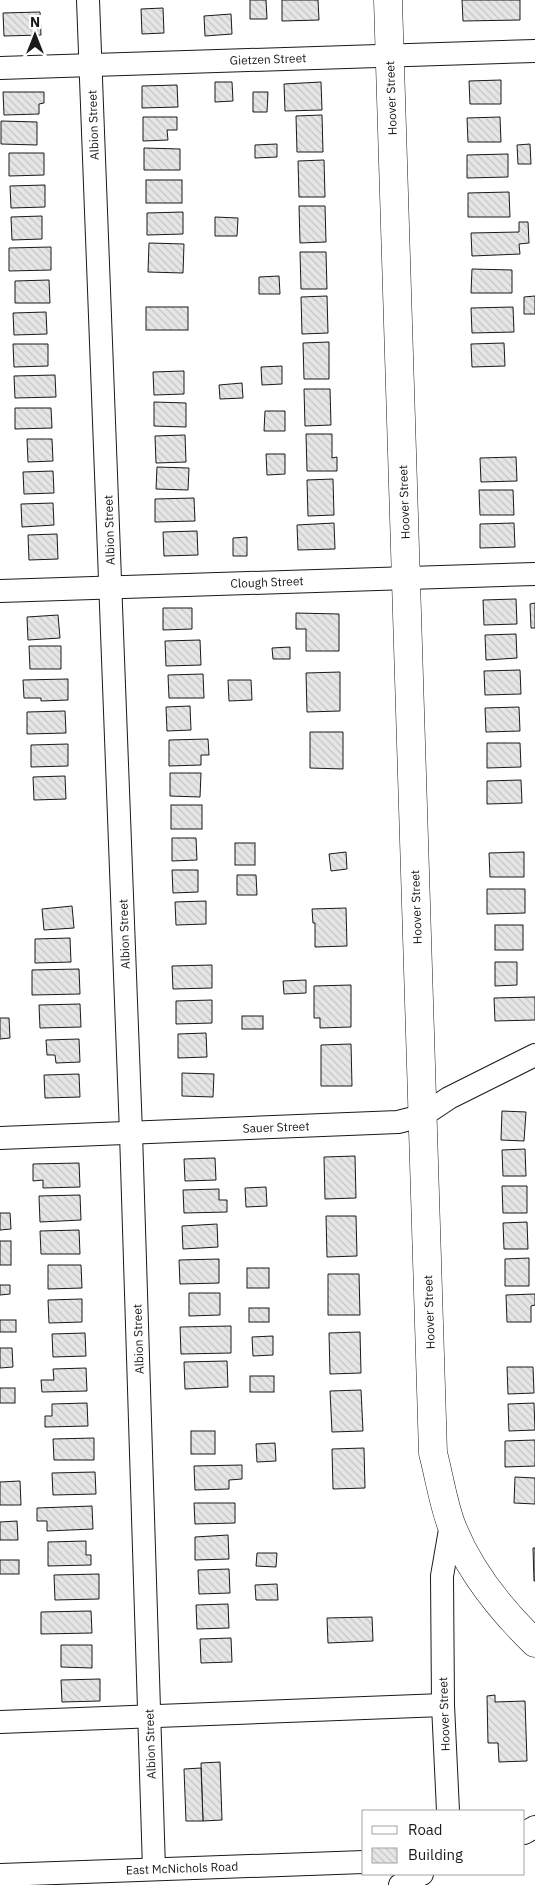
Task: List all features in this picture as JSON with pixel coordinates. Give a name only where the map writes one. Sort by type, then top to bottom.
[{"type":"main road","name":"Hoover Street","points":[[388,0],[433,1453],[451,1524]]},
{"type":"main road","points":[[451,1524],[469,1560],[503,1610],[535,1644]]},
{"type":"street","name":"Albion Street","points":[[88,0],[131,1133],[154,1869]]},
{"type":"street","name":"Gietzen Street","points":[[0,68],[535,51]]},
{"type":"street","name":"Clough Street","points":[[0,591],[535,574]]},
{"type":"street","name":"Sauer Street","points":[[0,1138],[398,1122],[422,1116],[449,1098],[535,1056]]},
{"type":"street","name":"Hoover Street","points":[[448,1810],[443,1705],[442,1576],[451,1524]]},
{"type":"street","points":[[0,1722],[443,1705]]},
{"type":"street","name":"East McNichols Road","points":[[0,1875],[41,1879],[154,1869],[362,1862]]},
{"type":"street","points":[[400,1885],[420,1875]]},
{"type":"building","points":[[250,0],[266,0],[267,19],[250,19]]},
{"type":"building","points":[[282,0],[318,0],[319,20],[282,21]]},
{"type":"building","points":[[462,0],[520,0],[520,20],[463,21]]},
{"type":"building","points":[[163,8],[164,33],[142,34],[141,9]]},
{"type":"building","points":[[40,12],[41,35],[4,36],[3,13]]},
{"type":"building","points":[[231,14],[232,34],[205,36],[204,16]]},
{"type":"building","points":[[501,80],[501,104],[470,104],[469,81]]},
{"type":"building","points":[[215,82],[232,82],[233,101],[215,102]]},
{"type":"building","points":[[321,82],[322,110],[285,111],[284,84]]},
{"type":"building","points":[[177,85],[178,107],[142,108],[142,86]]},
{"type":"building","points":[[3,92],[44,92],[44,103],[39,104],[39,114],[4,115]]},
{"type":"building","points":[[253,92],[268,92],[267,112],[253,112]]},
{"type":"building","points":[[322,115],[323,152],[297,152],[296,116]]},
{"type":"building","points":[[143,117],[177,117],[177,130],[167,130],[168,140],[143,141]]},
{"type":"building","points":[[500,117],[501,142],[468,142],[467,118]]},
{"type":"building","points":[[1,121],[37,122],[37,145],[1,144]]},
{"type":"building","points":[[277,144],[277,157],[255,158],[255,145]]},
{"type":"building","points":[[530,144],[531,164],[518,164],[517,145]]},
{"type":"building","points":[[144,148],[180,149],[180,170],[144,170]]},
{"type":"building","points":[[9,153],[44,153],[44,175],[9,176]]},
{"type":"building","points":[[508,154],[508,177],[467,178],[467,155]]},
{"type":"building","points":[[324,160],[325,197],[299,197],[298,161]]},
{"type":"building","points":[[146,180],[182,180],[182,203],[146,203]]},
{"type":"building","points":[[45,185],[45,207],[11,208],[10,186]]},
{"type":"building","points":[[509,192],[510,217],[468,217],[468,193]]},
{"type":"building","points":[[299,206],[325,206],[326,242],[300,243]]},
{"type":"building","points":[[183,212],[183,234],[147,235],[147,213]]},
{"type":"building","points":[[42,216],[42,239],[12,240],[11,217]]},
{"type":"building","points":[[215,217],[238,218],[237,236],[215,236]]},
{"type":"building","points":[[519,222],[528,222],[529,243],[519,244],[520,254],[472,256],[471,233],[519,232]]},
{"type":"building","points":[[149,243],[184,244],[183,273],[148,272]]},
{"type":"building","points":[[51,247],[51,270],[9,271],[9,248]]},
{"type":"building","points":[[300,252],[326,252],[327,289],[301,289]]},
{"type":"building","points":[[472,269],[512,270],[512,293],[471,293]]},
{"type":"building","points":[[279,276],[280,294],[259,294],[259,277]]},
{"type":"building","points":[[49,280],[50,303],[15,303],[15,281]]},
{"type":"building","points":[[327,296],[328,333],[302,334],[301,297]]},
{"type":"building","points":[[535,296],[535,314],[524,314],[524,297]]},
{"type":"building","points":[[146,307],[188,307],[188,330],[146,330]]},
{"type":"building","points":[[513,307],[514,332],[472,333],[471,308]]},
{"type":"building","points":[[46,312],[47,334],[14,335],[13,313]]},
{"type":"building","points":[[329,342],[329,379],[304,379],[303,343]]},
{"type":"building","points":[[504,343],[505,366],[472,367],[471,344]]},
{"type":"building","points":[[13,344],[48,344],[48,366],[14,367]]},
{"type":"building","points":[[282,366],[282,384],[262,385],[261,367]]},
{"type":"building","points":[[184,371],[184,394],[154,395],[153,372]]},
{"type":"building","points":[[55,375],[56,397],[15,398],[14,376]]},
{"type":"building","points":[[242,383],[243,398],[220,399],[219,385]]},
{"type":"building","points":[[304,389],[330,389],[331,425],[305,426]]},
{"type":"building","points":[[154,402],[186,403],[186,427],[154,426]]},
{"type":"building","points":[[15,408],[51,408],[52,428],[15,429]]},
{"type":"building","points":[[265,411],[285,411],[285,431],[264,431]]},
{"type":"building","points":[[306,434],[332,434],[332,458],[337,457],[337,471],[307,471]]},
{"type":"building","points":[[185,435],[186,462],[156,463],[155,436]]},
{"type":"building","points":[[27,439],[52,439],[53,461],[28,462]]},
{"type":"building","points":[[266,454],[285,454],[285,474],[267,475]]},
{"type":"building","points":[[516,457],[517,481],[481,482],[480,458]]},
{"type":"building","points":[[157,467],[189,468],[188,490],[156,489]]},
{"type":"building","points":[[53,471],[54,493],[24,494],[23,472]]},
{"type":"building","points":[[333,479],[334,515],[308,516],[307,480]]},
{"type":"building","points":[[479,490],[513,490],[514,515],[480,515]]},
{"type":"building","points":[[194,498],[195,521],[155,522],[155,499]]},
{"type":"building","points":[[53,503],[54,525],[22,527],[21,504]]},
{"type":"building","points":[[334,523],[335,549],[298,550],[297,525]]},
{"type":"building","points":[[514,523],[515,547],[480,548],[480,524]]},
{"type":"building","points":[[197,531],[198,555],[164,556],[163,532]]},
{"type":"building","points":[[57,534],[58,559],[29,560],[28,535]]},
{"type":"building","points":[[247,537],[247,556],[233,556],[233,538]]},
{"type":"building","points":[[516,599],[517,624],[484,625],[483,600]]},
{"type":"building","points":[[535,603],[535,628],[531,628],[530,604]]},
{"type":"building","points":[[163,608],[192,608],[192,629],[163,630]]},
{"type":"building","points":[[296,613],[339,614],[339,651],[306,651],[306,629],[296,629]]},
{"type":"building","points":[[58,615],[60,638],[28,640],[27,617]]},
{"type":"building","points":[[516,634],[517,658],[486,660],[485,635]]},
{"type":"building","points":[[200,640],[201,665],[166,666],[165,641]]},
{"type":"building","points":[[29,646],[61,646],[61,669],[30,669]]},
{"type":"building","points":[[290,647],[290,659],[273,659],[272,648]]},
{"type":"building","points":[[520,670],[521,694],[485,695],[484,671]]},
{"type":"building","points":[[340,672],[340,711],[307,712],[306,673]]},
{"type":"building","points":[[203,674],[204,698],[169,698],[168,675]]},
{"type":"building","points":[[68,679],[68,700],[41,701],[41,698],[24,698],[23,680]]},
{"type":"building","points":[[228,680],[251,680],[252,700],[229,701]]},
{"type":"building","points":[[190,706],[191,730],[167,731],[166,707]]},
{"type":"building","points":[[519,707],[520,731],[486,732],[485,708]]},
{"type":"building","points":[[65,711],[66,733],[27,734],[27,712]]},
{"type":"building","points":[[310,732],[343,732],[343,769],[310,768]]},
{"type":"building","points":[[208,739],[209,755],[201,755],[201,765],[169,766],[169,740]]},
{"type":"building","points":[[487,743],[520,743],[521,767],[487,768]]},
{"type":"building","points":[[68,744],[68,766],[31,767],[31,745]]},
{"type":"building","points":[[170,773],[201,773],[200,797],[170,796]]},
{"type":"building","points":[[65,776],[66,799],[34,800],[33,777]]},
{"type":"building","points":[[521,780],[522,803],[487,804],[487,781]]},
{"type":"building","points":[[171,805],[202,805],[202,829],[171,829]]},
{"type":"building","points":[[172,838],[196,838],[197,860],[172,861]]},
{"type":"building","points":[[235,843],[255,843],[255,865],[235,865]]},
{"type":"building","points":[[346,852],[347,869],[331,871],[329,854]]},
{"type":"building","points":[[524,852],[524,877],[490,877],[489,853]]},
{"type":"building","points":[[172,870],[198,870],[198,892],[173,893]]},
{"type":"building","points":[[237,875],[256,875],[257,895],[237,895]]},
{"type":"building","points":[[487,889],[525,889],[525,913],[487,914]]},
{"type":"building","points":[[206,901],[206,924],[176,925],[175,902]]},
{"type":"building","points":[[72,906],[74,928],[44,930],[42,909]]},
{"type":"building","points":[[346,908],[347,946],[315,947],[315,923],[313,923],[312,909]]},
{"type":"building","points":[[495,925],[523,925],[523,950],[495,950]]},
{"type":"building","points":[[70,938],[71,962],[35,963],[35,939]]},
{"type":"building","points":[[495,962],[517,962],[517,985],[495,986]]},
{"type":"building","points":[[212,965],[212,988],[173,989],[172,966]]},
{"type":"building","points":[[79,969],[80,994],[32,995],[32,970]]},
{"type":"building","points":[[306,980],[306,993],[284,994],[283,981]]},
{"type":"building","points":[[351,985],[351,1027],[320,1028],[320,1018],[314,1018],[314,986]]},
{"type":"building","points":[[535,997],[535,1020],[495,1021],[494,998]]},
{"type":"building","points":[[212,1000],[212,1023],[176,1024],[176,1001]]},
{"type":"building","points":[[80,1004],[81,1027],[40,1028],[39,1005]]},
{"type":"building","points":[[242,1016],[263,1016],[263,1029],[242,1029]]},
{"type":"building","points":[[0,1018],[9,1018],[10,1038],[0,1039]]},
{"type":"building","points":[[206,1033],[207,1057],[178,1058],[178,1034]]},
{"type":"building","points":[[79,1039],[80,1062],[56,1063],[55,1055],[47,1055],[46,1040]]},
{"type":"building","points":[[351,1044],[352,1086],[321,1086],[321,1045]]},
{"type":"building","points":[[182,1073],[214,1074],[213,1097],[182,1096]]},
{"type":"building","points":[[79,1074],[80,1097],[45,1098],[44,1075]]},
{"type":"building","points":[[502,1111],[526,1112],[524,1141],[501,1140]]},
{"type":"building","points":[[525,1149],[526,1176],[503,1176],[502,1150]]},
{"type":"building","points":[[355,1156],[356,1198],[325,1199],[324,1157]]},
{"type":"building","points":[[215,1158],[216,1180],[185,1181],[184,1159]]},
{"type":"building","points":[[79,1163],[80,1187],[43,1188],[43,1180],[33,1181],[33,1164]]},
{"type":"building","points":[[502,1186],[527,1186],[527,1213],[503,1213]]},
{"type":"building","points":[[266,1187],[267,1206],[246,1207],[245,1188]]},
{"type":"building","points":[[219,1189],[219,1200],[227,1200],[227,1212],[184,1213],[183,1190]]},
{"type":"building","points":[[80,1195],[81,1220],[40,1222],[39,1196]]},
{"type":"building","points":[[0,1213],[10,1213],[11,1229],[0,1230]]},
{"type":"building","points":[[326,1216],[356,1216],[357,1256],[327,1257]]},
{"type":"building","points":[[527,1222],[528,1249],[504,1249],[503,1223]]},
{"type":"building","points":[[217,1224],[218,1247],[183,1249],[182,1226]]},
{"type":"building","points":[[79,1230],[80,1254],[41,1254],[40,1231]]},
{"type":"building","points":[[0,1241],[11,1241],[11,1265],[0,1265]]},
{"type":"building","points":[[529,1258],[529,1286],[505,1286],[505,1259]]},
{"type":"building","points":[[219,1259],[219,1283],[180,1284],[179,1260]]},
{"type":"building","points":[[48,1265],[81,1265],[82,1288],[48,1289]]},
{"type":"building","points":[[247,1268],[269,1268],[269,1288],[247,1288]]},
{"type":"building","points":[[328,1274],[359,1274],[360,1315],[328,1315]]},
{"type":"building","points":[[0,1285],[10,1285],[10,1294],[0,1295]]},
{"type":"building","points":[[189,1293],[220,1293],[220,1315],[189,1316]]},
{"type":"building","points":[[535,1294],[535,1305],[531,1306],[531,1322],[507,1322],[506,1295]]},
{"type":"building","points":[[82,1299],[82,1322],[49,1323],[48,1300]]},
{"type":"building","points":[[249,1308],[269,1308],[269,1322],[249,1322]]},
{"type":"building","points":[[0,1320],[16,1320],[16,1332],[0,1332]]},
{"type":"building","points":[[231,1326],[231,1353],[181,1354],[180,1327]]},
{"type":"building","points":[[360,1332],[361,1373],[330,1374],[329,1333]]},
{"type":"building","points":[[85,1333],[86,1356],[53,1357],[52,1334]]},
{"type":"building","points":[[273,1336],[273,1355],[253,1356],[252,1337]]},
{"type":"building","points":[[0,1348],[12,1348],[13,1367],[0,1368]]},
{"type":"building","points":[[227,1361],[228,1387],[185,1389],[184,1362]]},
{"type":"building","points":[[507,1367],[533,1367],[534,1393],[508,1394]]},
{"type":"building","points":[[86,1368],[87,1391],[42,1392],[41,1380],[54,1380],[53,1369]]},
{"type":"building","points":[[250,1376],[274,1376],[274,1392],[250,1392]]},
{"type":"building","points":[[0,1388],[15,1388],[15,1403],[0,1403]]},
{"type":"building","points":[[361,1390],[363,1431],[332,1432],[330,1391]]},
{"type":"building","points":[[87,1403],[88,1426],[45,1427],[45,1416],[52,1416],[52,1404]]},
{"type":"building","points":[[534,1403],[535,1430],[509,1431],[508,1404]]},
{"type":"building","points":[[191,1431],[215,1431],[215,1454],[191,1454]]},
{"type":"building","points":[[94,1438],[94,1460],[54,1460],[53,1439]]},
{"type":"building","points":[[535,1440],[535,1466],[505,1467],[505,1441]]},
{"type":"building","points":[[275,1443],[276,1461],[257,1462],[256,1444]]},
{"type":"building","points":[[364,1448],[365,1488],[333,1489],[332,1449]]},
{"type":"building","points":[[242,1465],[242,1479],[229,1480],[229,1489],[195,1490],[194,1466]]},
{"type":"building","points":[[95,1472],[96,1494],[53,1495],[52,1473]]},
{"type":"building","points":[[515,1477],[535,1478],[535,1504],[514,1503]]},
{"type":"building","points":[[20,1481],[21,1505],[0,1505],[0,1482]]},
{"type":"building","points":[[194,1503],[235,1503],[235,1523],[195,1524]]},
{"type":"building","points":[[92,1506],[93,1529],[47,1531],[47,1521],[37,1521],[37,1508]]},
{"type":"building","points":[[17,1521],[18,1540],[0,1540],[0,1522]]},
{"type":"building","points":[[228,1535],[229,1559],[195,1560],[195,1537]]},
{"type":"building","points":[[86,1541],[86,1555],[91,1555],[91,1565],[48,1566],[48,1542]]},
{"type":"building","points":[[533,1548],[535,1548],[535,1581],[534,1581]]},
{"type":"building","points":[[257,1553],[277,1553],[276,1567],[256,1566]]},
{"type":"building","points":[[0,1560],[19,1560],[19,1574],[0,1574]]},
{"type":"building","points":[[229,1569],[230,1593],[199,1594],[198,1570]]},
{"type":"building","points":[[99,1574],[99,1599],[55,1600],[54,1575]]},
{"type":"building","points":[[277,1584],[278,1600],[256,1600],[255,1585]]},
{"type":"building","points":[[228,1604],[229,1628],[197,1629],[196,1605]]},
{"type":"building","points":[[91,1611],[92,1633],[41,1634],[41,1612]]},
{"type":"building","points":[[372,1617],[373,1641],[328,1643],[327,1618]]},
{"type":"building","points":[[231,1638],[232,1662],[201,1663],[200,1639]]},
{"type":"building","points":[[61,1645],[92,1645],[92,1668],[61,1667]]},
{"type":"building","points":[[100,1679],[100,1701],[62,1702],[61,1680]]},
{"type":"building","points":[[495,1695],[495,1702],[525,1701],[527,1761],[499,1762],[498,1743],[488,1743],[487,1696]]},
{"type":"building","points":[[220,1762],[222,1820],[203,1821],[201,1763]]},
{"type":"building","points":[[201,1768],[203,1821],[186,1821],[184,1769]]}]
